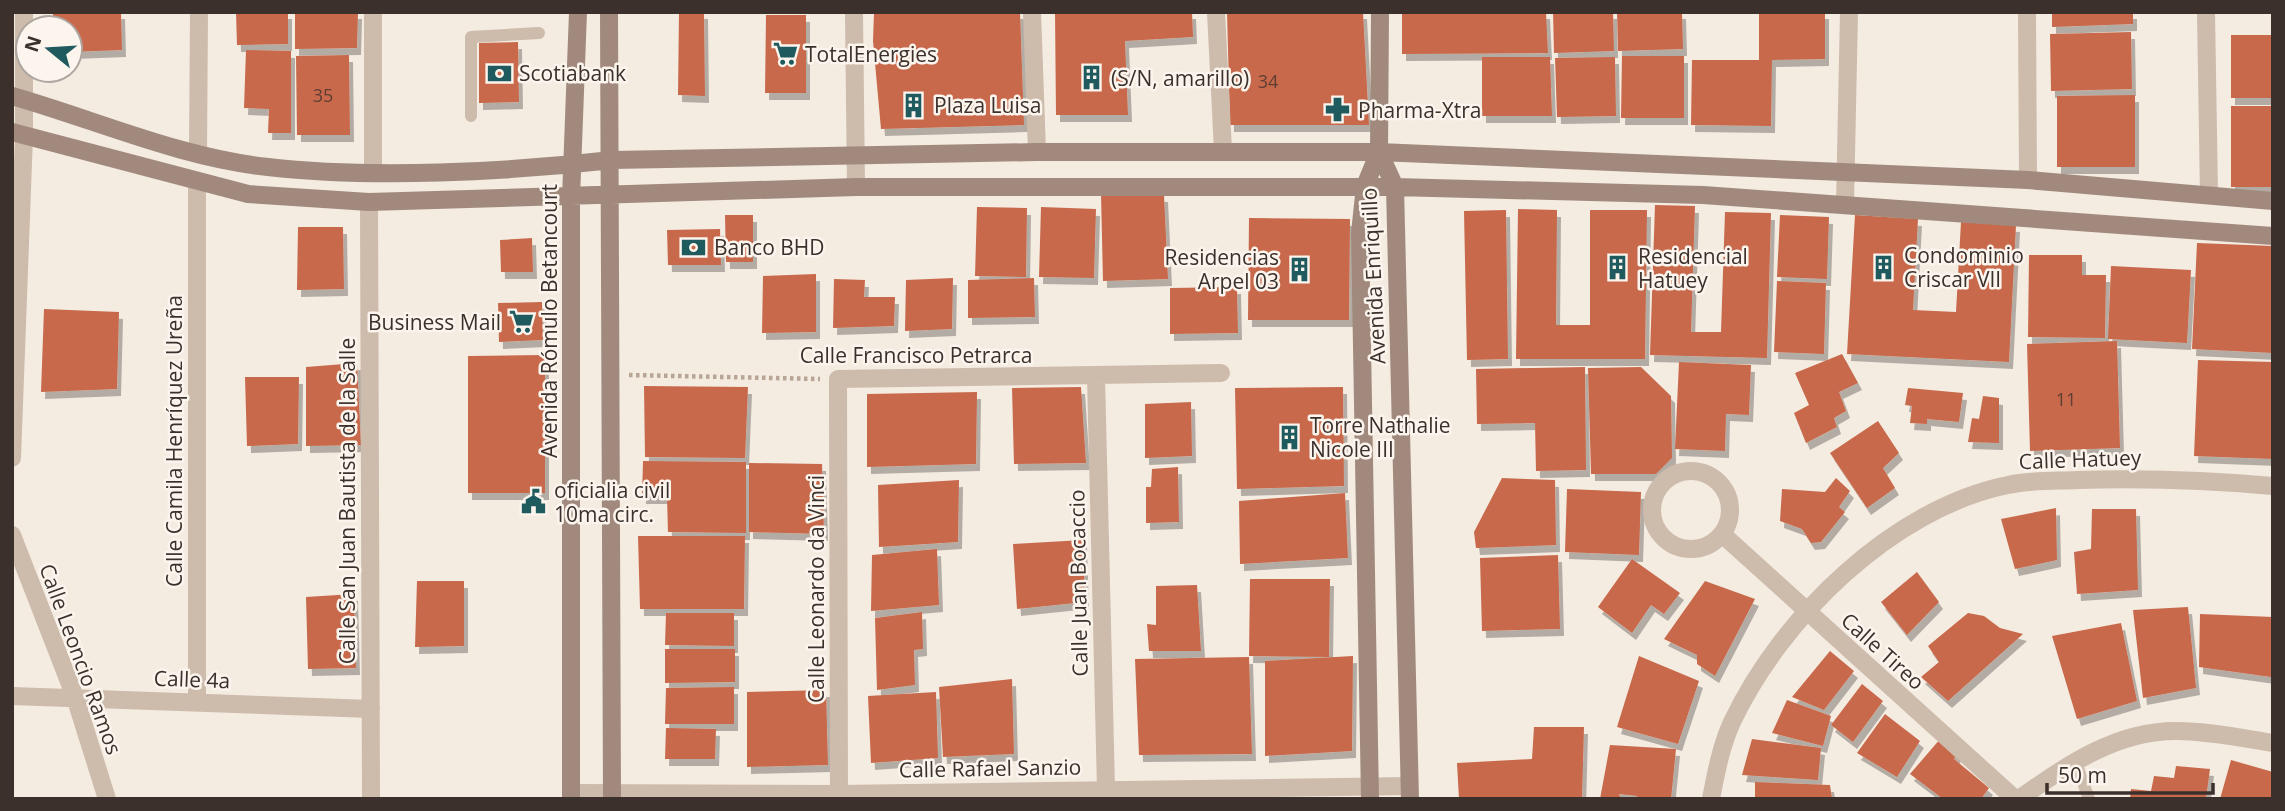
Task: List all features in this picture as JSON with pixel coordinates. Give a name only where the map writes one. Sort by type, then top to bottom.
[{"type":"street","points":[[12,458],[18,98],[24,12]]},
{"type":"street","points":[[198,153],[199,12]]},
{"type":"street","points":[[373,12],[373,172]]},
{"type":"street","name":"Avenida Rómulo Betancourt","points":[[571,796],[571,198],[578,12]]},
{"type":"street","points":[[609,12],[612,160],[612,796]]},
{"type":"street","points":[[854,12],[856,187]]},
{"type":"street","points":[[1032,12],[1037,152]]},
{"type":"street","points":[[1216,12],[1223,151]]},
{"type":"street","points":[[1379,152],[1380,12]]},
{"type":"street","points":[[1845,204],[1849,12]]},
{"type":"street","points":[[2027,12],[2028,180]]},
{"type":"street","points":[[2206,12],[2209,195]]},
{"type":"street","points":[[18,98],[198,153],[267,167],[373,172],[612,160],[856,155],[1379,152],[1847,170],[2028,180],[2273,201]]},
{"type":"street","points":[[18,134],[248,194],[369,202],[571,198],[856,187],[1365,186],[1703,195],[2273,236]]},
{"type":"street","name":"Avenida Enriquillo","points":[[1370,793],[1360,233],[1365,186],[1379,152]]},
{"type":"street","name":"Avenida Enriquillo","points":[[1379,152],[1395,187],[1409,792]]},
{"type":"street","name":"Calle Camila Henríquez Ureña","points":[[197,181],[197,702]]},
{"type":"street","name":"Calle San Juan Bautista de la Salle","points":[[369,202],[371,799]]},
{"type":"street","name":"Calle Francisco Petrarca","points":[[838,379],[1221,373]]},
{"type":"street","name":"Calle Juan Bocaccio","points":[[1096,377],[1106,789]]},
{"type":"street","name":"Calle Leonardo da Vinci","points":[[838,379],[839,796]]},
{"type":"street","points":[[1688,471],[1713,477],[1728,498],[1730,510],[1722,534],[1701,548],[1688,549],[1665,539],[1653,516],[1657,491],[1676,474],[1688,471]]},
{"type":"street","name":"Calle Hatuey","points":[[1711,799],[1717,765],[1731,724],[1752,684],[1805,612],[1867,556],[1917,520],[2009,484],[2130,479],[2273,486]]},
{"type":"street","name":"Calle Tireo","points":[[1722,534],[1805,612],[2017,799]]},
{"type":"street","name":"Calle Leoncio Ramos","points":[[12,535],[75,697],[107,799]]},
{"type":"street","name":"Calle 4a","points":[[12,696],[370,709]]},
{"type":"street","points":[[2017,799],[2075,760],[2105,745],[2175,731],[2273,743]]},
{"type":"street","name":"Calle Rafael Sanzio","points":[[571,796],[839,796],[1106,789],[1409,792]]},
{"type":"lane","points":[[471,116],[471,37],[539,33]]},
{"type":"lane","points":[[2075,760],[2089,799]]},
{"type":"path","name":"Calle Francisco Petrarca","points":[[612,374],[838,379]]},
{"type":"building","points":[[121,12],[122,50],[84,51],[84,14],[53,14]]},
{"type":"building","points":[[236,12],[288,12],[288,44],[237,45]]},
{"type":"building","points":[[295,12],[358,12],[357,48],[295,49]]},
{"type":"building","points":[[679,12],[704,12],[705,96],[678,95]]},
{"type":"building","points":[[874,12],[1020,12],[1024,125],[881,129],[873,41]]},
{"type":"building","points":[[1055,12],[1192,12],[1193,37],[1125,41],[1128,115],[1056,115]]},
{"type":"building","points":[[1227,12],[1363,12],[1369,125],[1230,125]]},
{"type":"building","points":[[1402,12],[1546,12],[1548,53],[1402,54]]},
{"type":"building","points":[[1553,12],[1613,12],[1614,51],[1554,53]]},
{"type":"building","points":[[1617,12],[1682,12],[1683,49],[1618,51]]},
{"type":"building","points":[[1759,12],[1825,12],[1825,59],[1772,60],[1771,126],[1691,125],[1692,60],[1759,60]]},
{"type":"building","points":[[2052,12],[2133,12],[2133,24],[2052,27]]},
{"type":"building","name":"TotalEnergies","points":[[766,15],[806,15],[806,93],[765,93]]},
{"type":"building","points":[[2131,32],[2132,89],[2051,91],[2050,34]]},
{"type":"building","points":[[2231,35],[2273,35],[2273,98],[2231,98]]},
{"type":"building","name":"Scotiabank","points":[[518,42],[519,102],[479,103],[479,43]]},
{"type":"building","points":[[246,50],[291,51],[291,133],[268,133],[269,109],[244,108]]},
{"type":"building","points":[[349,55],[350,135],[297,135],[296,56]]},
{"type":"building","points":[[1622,56],[1684,56],[1684,118],[1621,118]]},
{"type":"building","points":[[1482,57],[1550,57],[1552,116],[1482,116]]},
{"type":"building","points":[[1615,57],[1616,116],[1557,117],[1555,58]]},
{"type":"building","points":[[2135,95],[2135,167],[2057,167],[2057,96]]},
{"type":"building","points":[[2231,106],[2273,106],[2273,187],[2231,187]]},
{"type":"building","points":[[1101,194],[1164,195],[1168,279],[1103,281]]},
{"type":"building","points":[[1655,205],[1695,206],[1691,332],[1721,332],[1725,212],[1771,213],[1767,358],[1650,355]]},
{"type":"building","points":[[977,207],[1027,208],[1026,277],[975,276]]},
{"type":"building","points":[[1041,207],[1096,209],[1094,278],[1039,277]]},
{"type":"building","name":"Residencial Hatuey","points":[[1518,209],[1557,210],[1556,325],[1590,325],[1590,210],[1647,210],[1645,359],[1516,359]]},
{"type":"building","points":[[1506,210],[1508,359],[1467,360],[1464,211]]},
{"type":"building","points":[[725,215],[753,215],[753,262],[726,262]]},
{"type":"building","points":[[1780,215],[1829,217],[1827,279],[1777,277]]},
{"type":"building","name":"Condominio Criscar VII","points":[[1855,215],[1918,219],[1913,310],[1956,312],[1961,222],[2016,225],[2009,362],[1847,354]]},
{"type":"building","name":"Residencias Arpel 03","points":[[1249,218],[1350,219],[1349,320],[1248,320]]},
{"type":"building","points":[[298,227],[343,227],[344,289],[297,290]]},
{"type":"building","name":"Banco BHD","points":[[720,229],[721,265],[668,265],[667,230]]},
{"type":"building","points":[[532,238],[533,272],[501,272],[500,240]]},
{"type":"building","points":[[2197,243],[2273,246],[2273,353],[2192,349]]},
{"type":"building","points":[[2029,255],[2082,255],[2082,275],[2106,275],[2105,338],[2028,337]]},
{"type":"building","points":[[2111,266],[2191,270],[2187,343],[2108,339]]},
{"type":"building","points":[[816,274],[816,332],[762,333],[763,276]]},
{"type":"building","points":[[953,278],[952,329],[905,331],[906,280]]},
{"type":"building","points":[[1034,278],[1035,317],[968,318],[968,280]]},
{"type":"building","points":[[834,279],[865,280],[864,297],[895,297],[894,326],[833,328]]},
{"type":"building","points":[[1777,281],[1826,283],[1824,354],[1774,352]]},
{"type":"building","points":[[1237,287],[1238,333],[1170,334],[1170,288]]},
{"type":"building","name":"Business Mail","points":[[542,302],[543,340],[499,342],[498,303]]},
{"type":"building","points":[[44,309],[119,312],[117,389],[41,392]]},
{"type":"building","points":[[2117,341],[2120,448],[2030,451],[2027,344]]},
{"type":"building","points":[[1842,354],[1858,383],[1839,392],[1846,411],[1834,418],[1837,427],[1806,443],[1794,413],[1809,405],[1795,373]]},
{"type":"building","points":[[545,355],[545,493],[468,493],[468,356]]},
{"type":"building","points":[[2198,360],[2273,362],[2273,459],[2194,456]]},
{"type":"building","points":[[1679,362],[1751,365],[1749,415],[1726,414],[1725,451],[1675,449]]},
{"type":"building","points":[[357,363],[361,445],[306,446],[306,367]]},
{"type":"building","points":[[1585,367],[1586,470],[1536,471],[1535,423],[1477,424],[1476,369]]},
{"type":"building","points":[[1641,367],[1671,396],[1672,458],[1656,474],[1591,474],[1588,368]]},
{"type":"building","points":[[245,377],[299,377],[298,444],[247,446]]},
{"type":"building","points":[[644,386],[748,387],[745,458],[645,457]]},
{"type":"building","points":[[1081,387],[1086,463],[1014,464],[1012,388]]},
{"type":"building","name":"Torre Nathalie Nicole III","points":[[1343,387],[1344,486],[1237,489],[1235,388]]},
{"type":"building","points":[[1908,388],[1963,393],[1959,422],[1927,419],[1927,424],[1910,423],[1912,406],[1905,405]]},
{"type":"building","points":[[977,392],[976,464],[867,467],[867,394]]},
{"type":"building","points":[[1983,396],[1999,398],[1999,443],[1968,442],[1972,418],[1979,419]]},
{"type":"building","points":[[1191,402],[1192,456],[1145,458],[1145,404]]},
{"type":"building","points":[[1878,421],[1899,453],[1883,468],[1895,488],[1867,508],[1830,453]]},
{"type":"building","points":[[643,461],[746,462],[746,533],[668,532],[667,497],[642,497]]},
{"type":"building","points":[[749,463],[822,464],[824,534],[749,532]]},
{"type":"building","points":[[1178,467],[1179,522],[1146,523],[1146,487],[1151,487],[1152,469]]},
{"type":"building","points":[[1502,478],[1555,480],[1556,545],[1476,548],[1474,532]]},
{"type":"building","points":[[1836,478],[1850,491],[1839,507],[1845,512],[1821,542],[1811,543],[1802,529],[1780,521],[1782,489],[1825,492]]},
{"type":"building","points":[[959,480],[958,542],[879,547],[878,485]]},
{"type":"building","points":[[1567,489],[1641,492],[1639,555],[1565,552]]},
{"type":"building","points":[[1345,493],[1348,558],[1240,564],[1239,501]]},
{"type":"building","points":[[2056,508],[2057,560],[2015,569],[2001,519]]},
{"type":"building","points":[[2092,509],[2136,509],[2138,590],[2077,594],[2074,552],[2091,549]]},
{"type":"building","points":[[638,536],[745,536],[744,609],[640,609]]},
{"type":"building","points":[[1083,540],[1085,602],[1017,609],[1013,544]]},
{"type":"building","points":[[937,549],[939,605],[871,611],[872,555]]},
{"type":"building","points":[[1558,555],[1560,629],[1482,631],[1480,558]]},
{"type":"building","points":[[1632,559],[1680,593],[1664,614],[1651,605],[1632,633],[1598,607]]},
{"type":"building","points":[[1917,572],[1939,602],[1907,635],[1881,602]]},
{"type":"building","points":[[1250,579],[1330,579],[1329,657],[1249,656]]},
{"type":"building","points":[[417,581],[464,581],[464,646],[415,647]]},
{"type":"building","points":[[1705,581],[1755,599],[1715,676],[1697,664],[1697,655],[1664,639]]},
{"type":"building","points":[[1197,585],[1201,651],[1149,651],[1147,624],[1156,625],[1156,586]]},
{"type":"building","points":[[354,594],[356,668],[308,669],[306,597]]},
{"type":"building","points":[[2188,607],[2196,688],[2143,698],[2133,610]]},
{"type":"building","points":[[922,612],[923,649],[914,650],[915,685],[877,690],[875,618]]},
{"type":"building","points":[[666,613],[734,613],[734,646],[665,645]]},
{"type":"building","points":[[1968,613],[1984,616],[2000,628],[2023,634],[1948,701],[1921,677],[1939,662],[1928,646]]},
{"type":"building","points":[[2200,614],[2273,617],[2271,677],[2199,667]]},
{"type":"building","points":[[2121,623],[2137,701],[2077,719],[2052,636]]},
{"type":"building","points":[[665,649],[735,649],[735,682],[665,683]]},
{"type":"building","points":[[1830,651],[1854,671],[1824,710],[1792,697]]},
{"type":"building","points":[[1353,656],[1352,751],[1265,756],[1265,661]]},
{"type":"building","points":[[1639,656],[1699,681],[1678,744],[1617,727]]},
{"type":"building","points":[[1249,657],[1252,754],[1139,755],[1135,659]]},
{"type":"building","points":[[1012,679],[1014,754],[943,757],[939,687]]},
{"type":"building","points":[[1862,684],[1883,701],[1853,742],[1831,725]]},
{"type":"building","points":[[734,687],[734,724],[665,724],[666,688]]},
{"type":"building","points":[[826,690],[828,765],[747,767],[747,692]]},
{"type":"building","points":[[936,692],[938,758],[871,763],[868,696]]},
{"type":"building","points":[[1787,700],[1831,716],[1823,746],[1772,733]]},
{"type":"building","points":[[1885,714],[1920,741],[1897,777],[1857,753]]},
{"type":"building","points":[[1534,727],[1584,727],[1582,799],[1459,799],[1457,763],[1532,759]]},
{"type":"building","points":[[666,728],[716,729],[715,759],[665,759]]},
{"type":"building","points":[[1941,738],[1958,753],[1954,759],[1989,788],[1981,799],[1943,799],[1910,774]]},
{"type":"building","points":[[1752,739],[1821,748],[1818,780],[1742,775]]},
{"type":"building","points":[[1610,745],[1676,749],[1671,799],[1637,799],[1637,796],[1619,794],[1621,799],[1600,799]]},
{"type":"building","points":[[2231,760],[2273,772],[2273,799],[2220,799]]},
{"type":"building","points":[[2176,766],[2210,769],[2206,799],[2130,799],[2131,789],[2151,791],[2154,776],[2174,778]]},
{"type":"building","points":[[1755,782],[1830,785],[1832,799],[1755,799]]},
{"type":"place","name":"TotalEnergies","points":[[785,54]]},
{"type":"place","name":"Scotiabank","points":[[499,73]]},
{"type":"place","name":"(S/N, amarillo)","points":[[1091,78]]},
{"type":"place","name":"Plaza Luisa","points":[[914,105]]},
{"type":"place","name":"Pharma-Xtra","points":[[1338,110]]},
{"type":"place","name":"Banco BHD","points":[[694,247]]},
{"type":"place","name":"Condominio Criscar VII","points":[[1884,267]]},
{"type":"place","name":"Residencial Hatuey","points":[[1618,268]]},
{"type":"place","name":"Residencias Arpel 03","points":[[1299,269]]},
{"type":"place","name":"Business Mail","points":[[521,322]]},
{"type":"place","name":"Torre Nathalie Nicole III","points":[[1290,437]]},
{"type":"place","name":"oficialia civil 10ma circ.","points":[[534,502]]}]
